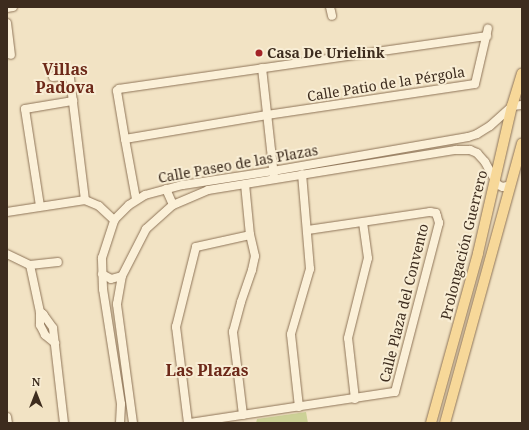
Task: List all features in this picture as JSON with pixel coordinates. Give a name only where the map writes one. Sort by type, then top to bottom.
[{"type":"main road","name":"Prolongación Guerrero","points":[[431,423],[471,278],[495,180],[517,106],[522,73]]},
{"type":"main road","name":"Prolongación Guerrero","points":[[445,423],[511,185],[519,168],[522,146]]},
{"type":"main road","points":[[471,278],[484,282]]},
{"type":"street","points":[[7,8],[13,7]]},
{"type":"street","points":[[330,7],[332,16]]},
{"type":"street","points":[[7,23],[11,55]]},
{"type":"street","name":"Calle Patio de la Pérgola","points":[[262,68],[488,32],[475,84],[267,115]]},
{"type":"street","points":[[136,199],[125,139],[118,90],[119,88],[262,68],[274,175]]},
{"type":"street","points":[[53,77],[66,76],[70,78],[85,200]]},
{"type":"street","points":[[40,206],[25,109],[73,102]]},
{"type":"street","name":"Calle Paseo de las Plazas","points":[[120,423],[121,404],[102,274],[102,258],[114,220],[136,199],[166,189],[274,175],[468,137],[477,134],[490,126],[517,106]]},
{"type":"street","points":[[125,139],[267,115]]},
{"type":"street","name":"Calle Paseo de las Plazas","points":[[133,423],[117,304],[122,276],[146,229],[173,205],[208,190],[245,184],[274,175],[302,174],[441,152],[466,150],[481,155],[495,180]]},
{"type":"street","points":[[298,407],[291,334],[310,269],[308,230],[302,174]]},
{"type":"street","points":[[495,180],[500,186],[511,185]]},
{"type":"street","points":[[243,415],[233,332],[255,256],[250,235],[245,184]]},
{"type":"street","points":[[166,189],[173,205]]},
{"type":"street","points":[[7,212],[85,200],[99,206],[114,220]]},
{"type":"street","name":"Calle Plaza del Convento","points":[[188,423],[395,392],[439,223],[436,213],[430,212],[308,230]]},
{"type":"street","points":[[355,399],[348,338],[368,258],[363,223]]},
{"type":"street","points":[[188,423],[176,327],[196,247],[250,235]]},
{"type":"street","points":[[7,254],[30,265],[58,262]]},
{"type":"street","points":[[30,265],[40,312],[39,321],[42,330],[55,343],[64,423]]},
{"type":"street","points":[[102,274],[111,279],[122,276]]},
{"type":"street","points":[[7,417],[8,423]]},
{"type":"green space","points":[[306,412],[308,423],[256,423],[257,419]]},
{"type":"place","name":"Casa De Urielink","points":[[259,53]]},
{"type":"district","name":"Villas Padova","points":[[65,78]]},
{"type":"district","name":"Las Plazas","points":[[207,370]]}]
